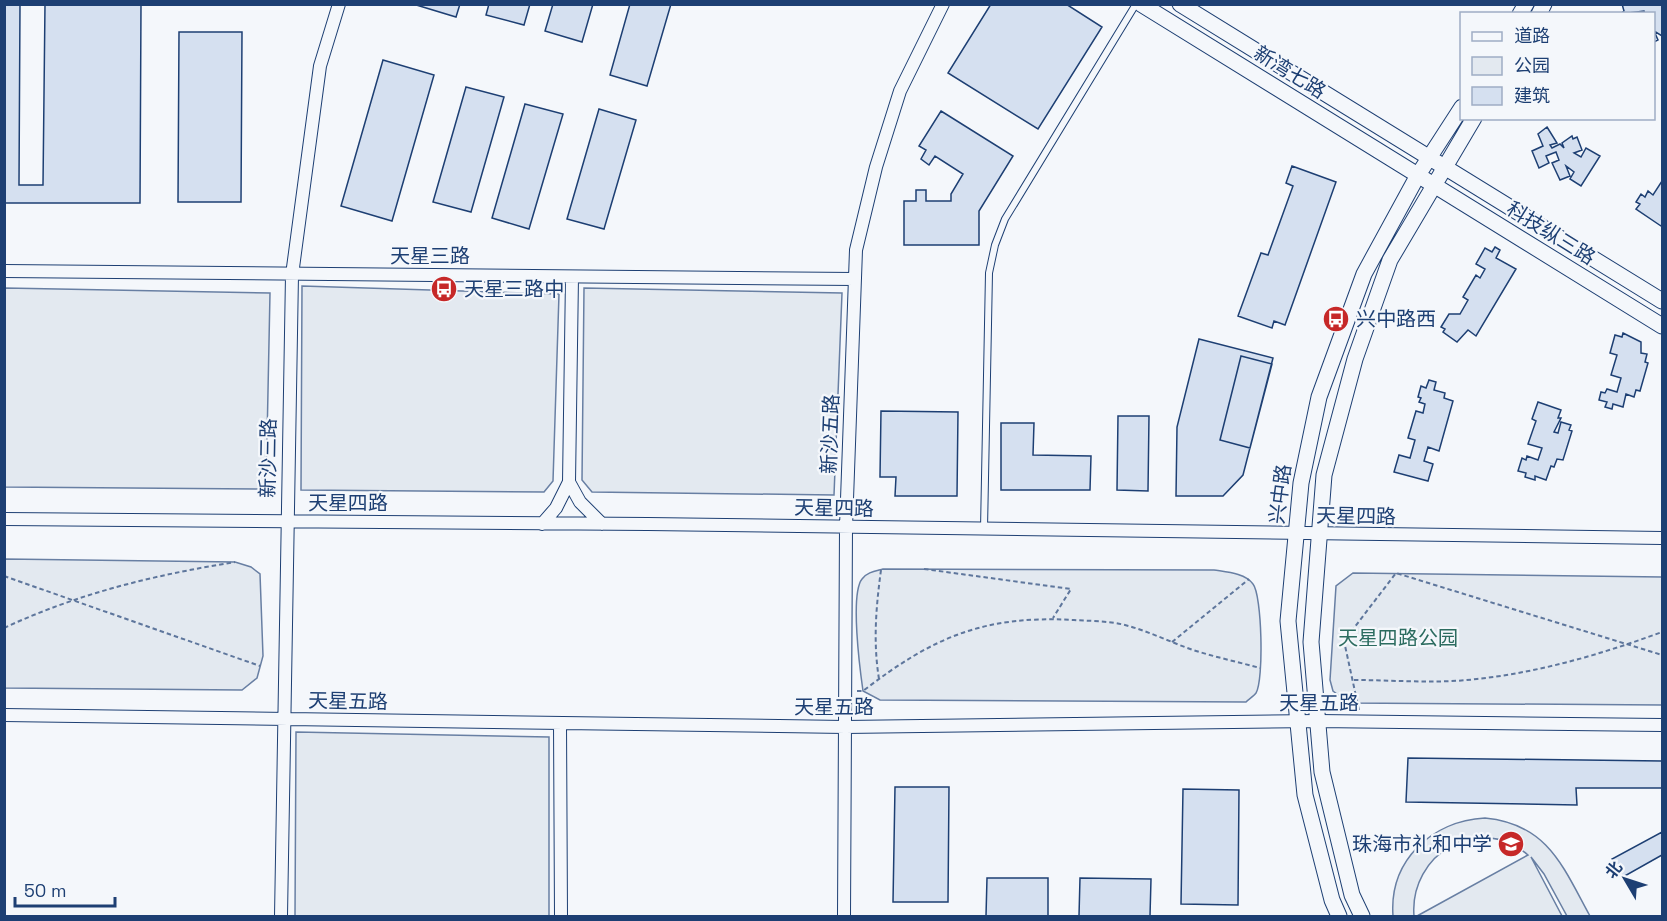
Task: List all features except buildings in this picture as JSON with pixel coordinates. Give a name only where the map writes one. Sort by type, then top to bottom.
[{"type":"street","name":"新沙三路","points":[[281,916],[282,719],[292,275],[320,66],[339,4]]},
{"type":"street","name":"新沙五路","points":[[844,916],[846,528],[856,250],[900,91],[943,4]]},
{"type":"street","name":"新湾七路","points":[[1138,4],[1418,175]]},
{"type":"street","name":"新湾七路","points":[[1180,4],[1430,158]]},
{"type":"street","name":"兴中路","points":[[1339,916],[1332,900],[1305,795],[1288,621],[1301,483],[1319,397],[1364,273],[1418,175],[1460,109]]},
{"type":"street","points":[[1362,916],[1352,896],[1322,772],[1311,642],[1324,475],[1354,359],[1390,260],[1473,120]]},
{"type":"street","name":"科技纵三路","points":[[1430,158],[1662,301]]},
{"type":"street","name":"科技纵三路","points":[[1418,175],[1662,326]]},
{"type":"street","name":"天星三路","points":[[4,271],[855,279]]},
{"type":"street","points":[[542,524],[556,508],[569,482],[572,277]]},
{"type":"street","points":[[569,482],[580,502],[602,524]]},
{"type":"street","name":"天星四路","points":[[4,519],[602,524],[1662,538]]},
{"type":"street","name":"天星五路","points":[[4,715],[845,727],[1318,721],[1662,725]]},
{"type":"street","points":[[560,723],[561,916]]},
{"type":"lane","points":[[984,530],[989,273],[995,245],[1005,219],[1138,4]]},
{"type":"path","points":[[4,628],[71,600],[145,578],[235,562]]},
{"type":"path","points":[[924,569],[1071,589],[1052,620]]},
{"type":"path","points":[[879,679],[875,655],[875,615],[880,570]]},
{"type":"path","points":[[1361,722],[1344,641],[1396,573],[1662,655]]},
{"type":"path","points":[[4,576],[260,666]]},
{"type":"path","points":[[1172,642],[1249,579]]},
{"type":"path","points":[[846,691],[863,691],[931,645],[968,630],[1006,621],[1052,620],[1123,624],[1194,650],[1260,668]]},
{"type":"path","points":[[1353,680],[1475,680],[1591,657],[1662,632]]},
{"type":"green space","points":[[302,286],[559,294],[553,481],[544,492],[301,490]]},
{"type":"green space","points":[[5,288],[270,293],[266,489],[5,487]]},
{"type":"green space","points":[[584,288],[842,293],[834,495],[592,492],[582,480]]},
{"type":"green space","points":[[5,559],[235,562],[251,567],[260,574],[263,656],[257,678],[242,690],[5,688]]},
{"type":"green space","points":[[883,569],[1214,570],[1240,575],[1250,580],[1256,591],[1260,620],[1259,685],[1256,693],[1246,702],[880,700],[863,691],[856,615],[858,587],[862,579],[869,573]]},
{"type":"green space","name":"天星四路公园","points":[[1353,573],[1662,577],[1662,705],[1349,703],[1333,691],[1330,680],[1336,586]]},
{"type":"green space","points":[[296,732],[549,737],[549,916],[295,916]]},
{"type":"green space","points":[[1485,818],[1506,822],[1524,829],[1539,839],[1562,865],[1590,916],[1567,916],[1544,874],[1531,857],[1562,916],[1417,916],[1528,855],[1509,843],[1489,838],[1469,839],[1451,846],[1435,858],[1423,874],[1415,894],[1414,916],[1393,916],[1398,878],[1406,862],[1417,848],[1431,836],[1447,827]]},
{"type":"place","name":"天星三路中","points":[[444,289]]},
{"type":"place","name":"兴中路西","points":[[1336,319]]},
{"type":"place","name":"珠海市礼和中学","points":[[1511,844]]}]
